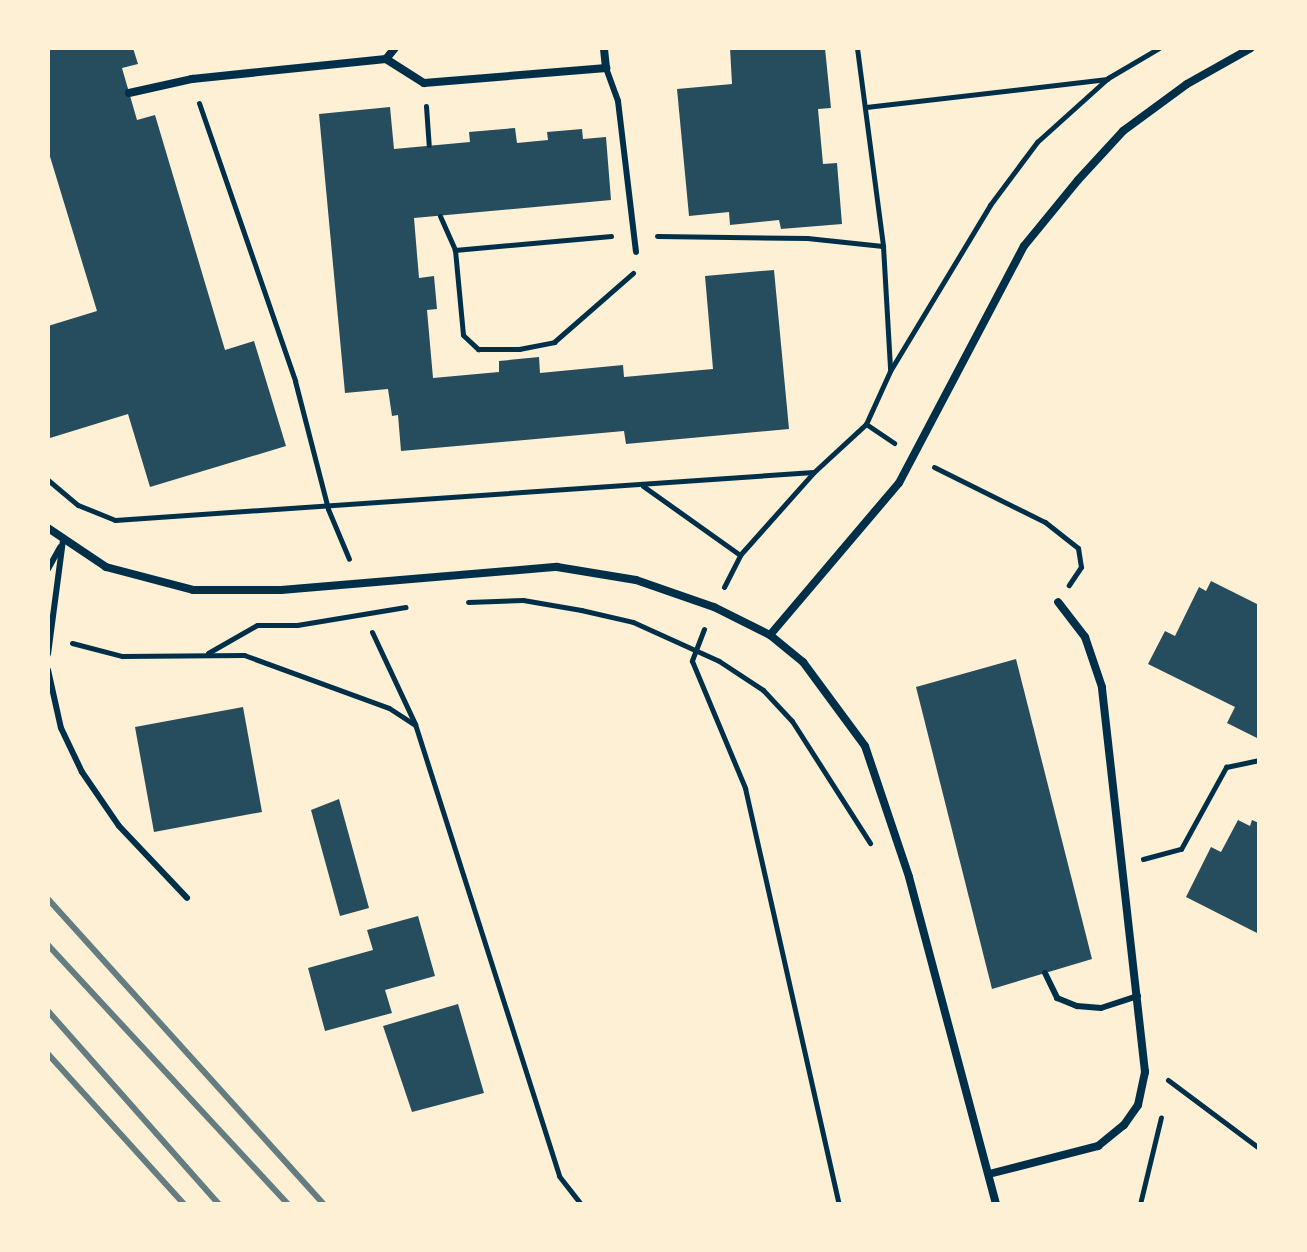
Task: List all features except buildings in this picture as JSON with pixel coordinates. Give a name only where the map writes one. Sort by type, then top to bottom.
[{"type":"street","points":[[386,59],[395,48]]},
{"type":"street","points":[[129,93],[192,79],[386,59],[424,83],[606,68],[604,48]]},
{"type":"street","points":[[770,635],[899,483],[1024,246],[1078,180],[1123,131],[1187,84],[1251,48]]},
{"type":"street","points":[[48,528],[106,567],[193,590],[281,590],[557,567],[636,580],[714,607],[770,635],[803,662],[865,746],[909,877],[996,1204]]},
{"type":"street","points":[[989,1174],[1098,1146],[1124,1125],[1138,1105],[1145,1072],[1140,996],[1102,687],[1085,637],[1058,602]]},
{"type":"lane","points":[[606,68],[618,101],[636,252]]},
{"type":"lane","points":[[48,569],[63,540]]},
{"type":"lane","points":[[48,654],[63,540]]},
{"type":"lane","points":[[48,670],[61,728],[82,772],[119,826],[187,898]]},
{"type":"lane","points":[[1045,973],[1057,998],[1077,1006],[1101,1008],[1140,996]]},
{"type":"path","points":[[857,48],[883,246],[890,371]]},
{"type":"path","points":[[839,1204],[745,788],[692,661],[695,649],[740,555],[814,472],[866,424],[890,371],[990,205],[1037,142],[1108,78],[1159,48]]},
{"type":"path","points":[[866,107],[1108,78]]},
{"type":"path","points":[[192,79],[295,381],[328,509],[349,559]]},
{"type":"path","points":[[424,83],[429,145]]},
{"type":"path","points":[[440,216],[455,250],[463,335],[478,349],[519,349],[554,342],[632,278],[636,252]]},
{"type":"path","points":[[455,250],[633,234],[807,238],[883,246]]},
{"type":"path","points":[[866,424],[914,455],[1045,522],[1078,548],[1081,567],[1058,602]]},
{"type":"path","points":[[48,480],[78,505],[115,520],[328,509],[814,472]]},
{"type":"path","points":[[641,485],[740,555]]},
{"type":"path","points":[[459,602],[523,600],[581,610],[633,622],[695,649],[763,690],[792,721],[876,853]]},
{"type":"path","points":[[208,653],[257,625],[297,625],[416,605]]},
{"type":"path","points":[[50,632],[122,656],[244,655],[389,708],[415,724]]},
{"type":"path","points":[[372,632],[415,724],[559,1176],[581,1204]]},
{"type":"path","points":[[1124,881],[1143,858],[1181,849],[1226,767],[1259,760]]},
{"type":"path","points":[[1165,1088],[1165,1076],[1180,1093],[1259,1148]]},
{"type":"path","points":[[1140,1204],[1163,1111]]},
{"type":"railway","points":[[48,899],[324,1204]]},
{"type":"railway","points":[[48,945],[288,1204]]},
{"type":"railway","points":[[48,1011],[219,1204]]},
{"type":"railway","points":[[48,1054],[184,1204]]}]
